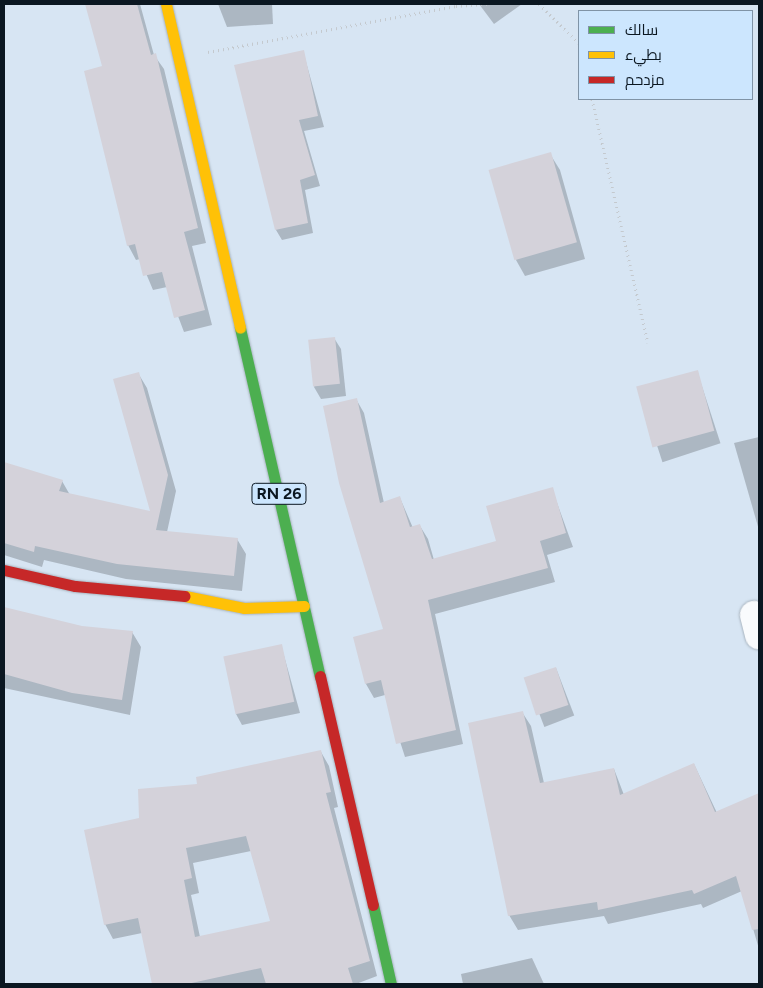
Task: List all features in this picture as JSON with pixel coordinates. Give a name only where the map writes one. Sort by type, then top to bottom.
[{"type":"main road","name":"RN 26","points":[[166,4],[180,58],[391,984]]},
{"type":"main road","points":[[4,570],[75,586],[188,596],[244,608],[304,606]]},
{"type":"path","points":[[180,58],[456,6],[488,4]]},
{"type":"path","points":[[539,4],[578,42]]},
{"type":"path","points":[[592,100],[648,343]]},
{"type":"building","points":[[85,4],[137,4],[151,55],[156,53],[198,228],[184,232],[205,310],[174,318],[162,272],[143,276],[135,244],[127,246],[84,71],[102,66]]},
{"type":"building","points":[[304,50],[318,116],[299,120],[315,175],[300,180],[308,223],[275,230],[234,65]]},
{"type":"building","points":[[551,152],[577,242],[514,260],[489,170]]},
{"type":"building","points":[[335,337],[340,384],[313,387],[308,340]]},
{"type":"building","points":[[698,370],[714,431],[652,447],[636,387]]},
{"type":"building","points":[[139,372],[168,475],[156,530],[238,538],[234,576],[117,564],[35,546],[34,552],[4,543],[4,462],[63,480],[59,491],[150,511],[113,379]]},
{"type":"building","points":[[357,398],[380,503],[400,496],[410,527],[420,524],[432,559],[496,541],[486,506],[553,487],[566,533],[540,541],[548,568],[428,600],[456,730],[396,744],[381,680],[365,684],[353,637],[383,629],[339,483],[323,406]]},
{"type":"building","points":[[4,607],[82,626],[133,631],[122,700],[72,693],[4,674]]},
{"type":"building","points":[[282,644],[294,702],[236,714],[223,656]]},
{"type":"building","points":[[556,667],[568,705],[536,716],[524,678]]},
{"type":"building","points":[[523,711],[540,783],[614,768],[620,795],[694,763],[715,812],[759,793],[759,929],[752,930],[736,876],[694,894],[692,890],[598,910],[597,902],[508,916],[468,723]]},
{"type":"building","points":[[321,750],[331,792],[326,793],[370,961],[348,968],[353,984],[266,984],[261,968],[187,984],[152,984],[138,918],[104,925],[84,830],[139,818],[138,789],[197,784],[196,777]],"holes":[[[246,836],[270,921],[195,937],[184,880],[192,878],[186,848]]]},
{"type":"traffic: fast","points":[[240,328],[320,676]]},
{"type":"traffic: fast","points":[[373,905],[391,984]]},
{"type":"traffic: slow","points":[[166,4],[240,328]]},
{"type":"traffic: slow","points":[[185,596],[244,608],[304,606]]},
{"type":"traffic: jam","points":[[4,570],[75,586],[185,596]]},
{"type":"traffic: jam","points":[[320,676],[373,905]]}]
